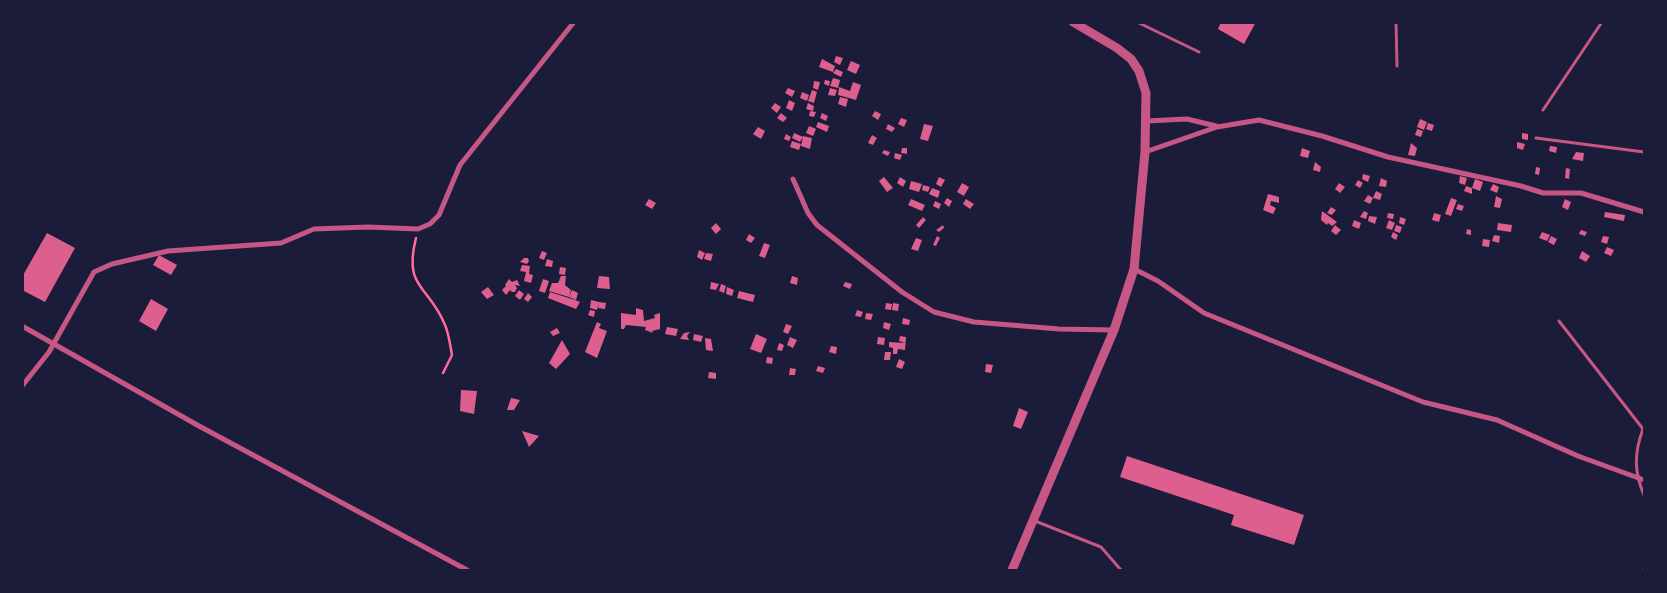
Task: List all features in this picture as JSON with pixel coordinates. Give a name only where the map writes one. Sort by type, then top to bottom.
[{"type":"street","points":[[22,386],[53,344],[94,272],[112,264],[168,250],[280,243],[314,229],[368,227],[418,229],[430,224],[439,215],[460,165],[574,22]]},
{"type":"street","points":[[1012,570],[1114,330],[1134,269],[1146,152],[1146,93],[1139,70],[1131,59],[1118,48],[1075,23]]},
{"type":"street","points":[[1146,121],[1187,119],[1217,127]]},
{"type":"street","points":[[1146,152],[1217,127],[1259,120],[1322,136],[1388,158],[1521,186],[1543,193],[1582,193],[1644,212]]},
{"type":"street","points":[[793,179],[808,213],[817,225],[902,292],[934,312],[974,322],[1059,329],[1114,330]]},
{"type":"street","points":[[1134,269],[1158,281],[1204,313],[1422,402],[1497,420],[1578,456],[1644,480]]},
{"type":"street","points":[[22,326],[467,570]]},
{"type":"lane","points":[[1137,22],[1200,52]]},
{"type":"lane","points":[[1396,22],[1397,66]]},
{"type":"lane","points":[[1543,110],[1602,22]]},
{"type":"lane","points":[[1536,138],[1644,152]]},
{"type":"lane","points":[[1559,321],[1644,428],[1638,445],[1636,477],[1644,495]]},
{"type":"lane","points":[[1034,520],[1101,547],[1121,570]]},
{"type":"path","points":[[418,229],[410,267],[418,285],[432,302],[445,325],[452,355],[443,373]]},
{"type":"building","points":[[1221,22],[1256,22],[1244,44],[1218,29]]},
{"type":"building","points":[[836,56],[843,58],[840,65],[834,62]]},
{"type":"building","points":[[822,59],[835,66],[833,72],[819,67]]},
{"type":"building","points":[[851,61],[860,65],[856,74],[847,70]]},
{"type":"building","points":[[836,69],[843,72],[841,77],[833,73]]},
{"type":"building","points":[[833,78],[840,80],[838,88],[830,86]]},
{"type":"building","points":[[825,80],[830,81],[829,86],[824,84]]},
{"type":"building","points":[[814,81],[820,82],[818,90],[813,88]]},
{"type":"building","points":[[853,82],[861,85],[856,100],[838,95],[839,87],[850,91]]},
{"type":"building","points":[[788,88],[795,91],[792,97],[785,93]]},
{"type":"building","points":[[830,88],[837,90],[835,96],[828,95]]},
{"type":"building","points":[[812,90],[817,92],[814,103],[808,101]]},
{"type":"building","points":[[802,92],[809,95],[807,101],[800,98]]},
{"type":"building","points":[[840,97],[848,99],[846,107],[838,104]]},
{"type":"building","points":[[789,100],[795,103],[792,111],[786,108]]},
{"type":"building","points":[[775,103],[781,107],[777,113],[771,108]]},
{"type":"building","points":[[808,103],[814,106],[813,111],[806,109]]},
{"type":"building","points":[[810,111],[816,112],[814,117],[809,116]]},
{"type":"building","points":[[875,111],[881,114],[878,120],[872,116]]},
{"type":"building","points":[[781,113],[787,118],[783,122],[777,118]]},
{"type":"building","points":[[822,113],[828,116],[826,121],[820,118]]},
{"type":"building","points":[[901,118],[907,120],[904,127],[898,124]]},
{"type":"building","points":[[1420,119],[1427,122],[1424,130],[1417,127]]},
{"type":"building","points":[[818,122],[829,126],[827,132],[816,127]]},
{"type":"building","points":[[1428,123],[1434,125],[1432,131],[1426,129]]},
{"type":"building","points":[[888,124],[895,128],[892,132],[886,129]]},
{"type":"building","points":[[924,124],[933,126],[928,141],[920,139]]},
{"type":"building","points":[[809,126],[816,129],[813,136],[806,133]]},
{"type":"building","points":[[758,127],[765,131],[761,139],[753,134]]},
{"type":"building","points":[[1417,129],[1423,131],[1421,137],[1415,135]]},
{"type":"building","points":[[794,133],[803,137],[800,142],[792,138]]},
{"type":"building","points":[[1522,133],[1528,134],[1528,140],[1522,139]]},
{"type":"building","points":[[786,134],[791,137],[789,141],[784,139]]},
{"type":"building","points":[[872,135],[877,138],[873,145],[868,143]]},
{"type":"building","points":[[803,136],[812,138],[810,149],[801,146]]},
{"type":"building","points":[[792,141],[801,144],[799,150],[790,147]]},
{"type":"building","points":[[1517,142],[1525,144],[1523,150],[1517,148]]},
{"type":"building","points":[[1411,143],[1417,148],[1415,156],[1408,155]]},
{"type":"building","points":[[1550,146],[1557,147],[1556,153],[1549,151]]},
{"type":"building","points":[[902,148],[907,148],[907,154],[901,153]]},
{"type":"building","points":[[1302,148],[1310,151],[1308,158],[1300,156]]},
{"type":"building","points":[[884,150],[890,152],[888,156],[882,153]]},
{"type":"building","points":[[1576,152],[1584,153],[1583,161],[1572,159]]},
{"type":"building","points":[[895,153],[902,155],[900,160],[894,158]]},
{"type":"building","points":[[1315,162],[1321,167],[1320,172],[1313,170]]},
{"type":"building","points":[[1536,167],[1540,168],[1539,175],[1535,174]]},
{"type":"building","points":[[1566,168],[1570,169],[1569,179],[1565,178]]},
{"type":"building","points":[[1363,174],[1370,176],[1368,182],[1362,179]]},
{"type":"building","points":[[1460,176],[1467,178],[1465,185],[1459,183]]},
{"type":"building","points":[[884,177],[893,188],[887,192],[879,181]]},
{"type":"building","points":[[900,177],[906,181],[903,187],[897,183]]},
{"type":"building","points":[[939,177],[945,180],[941,187],[936,184]]},
{"type":"building","points":[[1381,178],[1387,181],[1386,187],[1379,186]]},
{"type":"building","points":[[1475,179],[1483,182],[1480,191],[1472,188]]},
{"type":"building","points":[[1358,180],[1363,183],[1360,188],[1355,185]]},
{"type":"building","points":[[911,181],[922,184],[919,192],[909,189]]},
{"type":"building","points":[[962,183],[969,187],[964,196],[957,192]]},
{"type":"building","points":[[1339,183],[1345,187],[1340,193],[1335,189]]},
{"type":"building","points":[[1493,184],[1499,187],[1497,193],[1490,190]]},
{"type":"building","points":[[923,185],[930,187],[928,192],[922,190]]},
{"type":"building","points":[[1466,186],[1472,188],[1472,194],[1464,191]]},
{"type":"building","points":[[932,188],[940,191],[938,198],[929,194]]},
{"type":"building","points":[[1376,191],[1382,194],[1380,200],[1373,198]]},
{"type":"building","points":[[1268,194],[1279,197],[1279,203],[1271,201],[1270,205],[1276,208],[1273,214],[1263,210]]},
{"type":"building","points":[[1368,195],[1373,198],[1370,204],[1364,201]]},
{"type":"building","points":[[1496,196],[1502,199],[1500,208],[1494,207]]},
{"type":"building","points":[[947,198],[952,201],[949,207],[944,203]]},
{"type":"building","points":[[1451,198],[1457,200],[1451,216],[1445,214]]},
{"type":"building","points":[[649,199],[656,203],[652,209],[645,205]]},
{"type":"building","points":[[911,199],[925,205],[922,211],[908,205]]},
{"type":"building","points":[[966,199],[974,204],[970,209],[963,204]]},
{"type":"building","points":[[1565,199],[1571,202],[1568,210],[1562,207]]},
{"type":"building","points":[[935,201],[941,204],[939,209],[933,206]]},
{"type":"building","points":[[1458,204],[1464,206],[1462,211],[1456,209]]},
{"type":"building","points":[[1331,207],[1336,210],[1332,215],[1327,213]]},
{"type":"building","points":[[1322,211],[1337,222],[1332,226],[1328,223],[1327,225],[1321,220]]},
{"type":"building","points":[[1364,211],[1368,213],[1366,219],[1360,217]]},
{"type":"building","points":[[1605,212],[1625,215],[1624,221],[1604,217]]},
{"type":"building","points":[[1388,213],[1394,214],[1393,219],[1387,218]]},
{"type":"building","points":[[1434,213],[1441,215],[1439,222],[1432,220]]},
{"type":"building","points":[[1369,216],[1377,217],[1375,224],[1368,221]]},
{"type":"building","points":[[923,217],[926,220],[919,228],[916,225]]},
{"type":"building","points":[[1400,217],[1406,219],[1404,225],[1399,223]]},
{"type":"building","points":[[1354,220],[1361,223],[1359,229],[1352,226]]},
{"type":"building","points":[[1389,220],[1395,223],[1392,230],[1386,228]]},
{"type":"building","points":[[716,223],[721,229],[716,234],[711,228]]},
{"type":"building","points":[[1498,223],[1512,225],[1511,232],[1497,230]]},
{"type":"building","points":[[943,225],[944,228],[939,232],[936,230]]},
{"type":"building","points":[[1335,225],[1341,230],[1336,235],[1331,231]]},
{"type":"building","points":[[1396,225],[1402,227],[1400,233],[1394,231]]},
{"type":"building","points":[[1467,229],[1471,230],[1471,235],[1466,234]]},
{"type":"building","points":[[1581,230],[1587,232],[1585,236],[1579,234]]},
{"type":"building","points":[[1393,232],[1398,235],[1396,240],[1391,237]]},
{"type":"building","points":[[1542,232],[1550,235],[1547,241],[1539,238]]},
{"type":"building","points":[[47,233],[75,248],[45,302],[22,290],[22,277]]},
{"type":"building","points":[[749,234],[755,238],[751,243],[746,240]]},
{"type":"building","points":[[1494,235],[1500,236],[1499,243],[1492,241]]},
{"type":"building","points":[[937,236],[940,238],[936,246],[933,245]]},
{"type":"building","points":[[1551,236],[1557,239],[1554,245],[1548,242]]},
{"type":"building","points":[[1603,236],[1609,237],[1607,244],[1601,242]]},
{"type":"building","points":[[916,238],[922,240],[918,251],[911,249]]},
{"type":"building","points":[[1483,239],[1490,240],[1489,247],[1482,246]]},
{"type":"building","points":[[764,243],[770,245],[765,258],[759,256]]},
{"type":"building","points":[[1607,247],[1614,250],[1611,256],[1604,253]]},
{"type":"building","points":[[699,250],[705,253],[702,260],[697,257]]},
{"type":"building","points":[[542,251],[547,253],[544,260],[539,258]]},
{"type":"building","points":[[1582,251],[1590,256],[1586,262],[1579,258]]},
{"type":"building","points":[[706,253],[713,254],[711,261],[704,259]]},
{"type":"building","points":[[159,255],[177,265],[171,275],[153,265]]},
{"type":"building","points":[[524,258],[528,258],[527,264],[520,262]]},
{"type":"building","points":[[547,259],[553,261],[552,267],[545,266]]},
{"type":"building","points":[[522,265],[530,266],[529,274],[533,275],[531,283],[524,281],[526,272],[520,271]]},
{"type":"building","points":[[560,267],[566,268],[565,275],[559,274]]},
{"type":"building","points":[[561,276],[566,276],[565,285],[571,290],[569,297],[549,291],[552,283],[558,283]]},
{"type":"building","points":[[599,276],[609,277],[610,289],[597,288]]},
{"type":"building","points":[[792,276],[798,278],[797,285],[790,283]]},
{"type":"building","points":[[509,279],[512,282],[517,280],[520,286],[515,285],[517,288],[515,292],[512,292],[505,285]]},
{"type":"building","points":[[543,279],[549,281],[545,293],[539,291]]},
{"type":"building","points":[[711,282],[719,284],[716,290],[710,289]]},
{"type":"building","points":[[845,282],[852,284],[850,289],[843,286]]},
{"type":"building","points":[[721,284],[726,286],[724,293],[719,291]]},
{"type":"building","points":[[506,286],[510,290],[506,295],[502,290]]},
{"type":"building","points":[[488,287],[494,295],[487,299],[481,292]]},
{"type":"building","points":[[727,287],[734,290],[732,296],[726,294]]},
{"type":"building","points":[[519,290],[524,294],[520,300],[515,296]]},
{"type":"building","points":[[572,290],[578,293],[576,300],[569,297]]},
{"type":"building","points":[[739,291],[755,295],[753,302],[737,298]]},
{"type":"building","points":[[550,292],[580,302],[576,309],[548,298]]},
{"type":"building","points":[[528,293],[532,297],[528,302],[524,299]]},
{"type":"building","points":[[151,299],[168,309],[156,331],[139,321]]},
{"type":"building","points":[[591,300],[599,302],[597,310],[590,308]]},
{"type":"building","points":[[599,302],[606,303],[605,309],[598,308]]},
{"type":"building","points":[[886,303],[892,304],[891,310],[885,309]]},
{"type":"building","points":[[893,303],[899,304],[898,311],[892,310]]},
{"type":"building","points":[[636,308],[643,310],[644,321],[655,318],[654,315],[660,313],[660,329],[652,331],[653,333],[645,330],[646,327],[626,325],[624,329],[621,329],[621,313],[636,315]]},
{"type":"building","points":[[590,310],[595,311],[594,317],[588,315]]},
{"type":"building","points":[[857,310],[863,312],[861,317],[855,316]]},
{"type":"building","points":[[866,313],[873,314],[871,320],[865,319]]},
{"type":"building","points":[[903,318],[910,320],[909,325],[902,324]]},
{"type":"building","points":[[597,322],[601,324],[599,328],[607,331],[597,358],[585,352]]},
{"type":"building","points":[[884,322],[891,324],[889,330],[883,328]]},
{"type":"building","points":[[786,324],[792,326],[788,334],[783,332]]},
{"type":"building","points":[[667,327],[678,329],[676,336],[665,334]]},
{"type":"building","points":[[557,328],[560,333],[553,336],[550,332]]},
{"type":"building","points":[[690,332],[687,336],[689,340],[680,339],[684,333]]},
{"type":"building","points":[[694,334],[703,336],[701,342],[693,340]]},
{"type":"building","points":[[756,334],[767,339],[761,353],[750,349]]},
{"type":"building","points":[[900,336],[906,337],[905,350],[898,349],[897,354],[893,354],[893,348],[889,347],[889,342],[905,343],[899,341]]},
{"type":"building","points":[[790,337],[797,340],[793,348],[787,345]]},
{"type":"building","points":[[878,337],[885,338],[884,345],[877,344]]},
{"type":"building","points":[[705,338],[711,339],[713,351],[706,350]]},
{"type":"building","points":[[562,340],[570,354],[556,369],[549,363]]},
{"type":"building","points":[[779,343],[784,345],[782,351],[777,350]]},
{"type":"building","points":[[831,346],[837,347],[836,354],[829,352]]},
{"type":"building","points":[[885,352],[891,352],[890,360],[884,360]]},
{"type":"building","points":[[767,357],[773,358],[772,364],[766,363]]},
{"type":"building","points":[[899,359],[905,362],[902,369],[896,367]]},
{"type":"building","points":[[986,364],[993,365],[991,373],[985,372]]},
{"type":"building","points":[[818,366],[825,368],[823,373],[816,371]]},
{"type":"building","points":[[790,368],[796,369],[795,375],[789,375]]},
{"type":"building","points":[[709,372],[716,373],[716,379],[708,378]]},
{"type":"building","points":[[461,390],[477,391],[474,414],[460,411]]},
{"type":"building","points":[[511,398],[520,400],[514,410],[507,410]]},
{"type":"building","points":[[1019,408],[1028,412],[1021,429],[1013,426]]},
{"type":"building","points":[[522,431],[539,436],[529,447]]},
{"type":"building","points":[[1127,456],[1304,515],[1294,545],[1231,525],[1234,515],[1120,477]]}]
